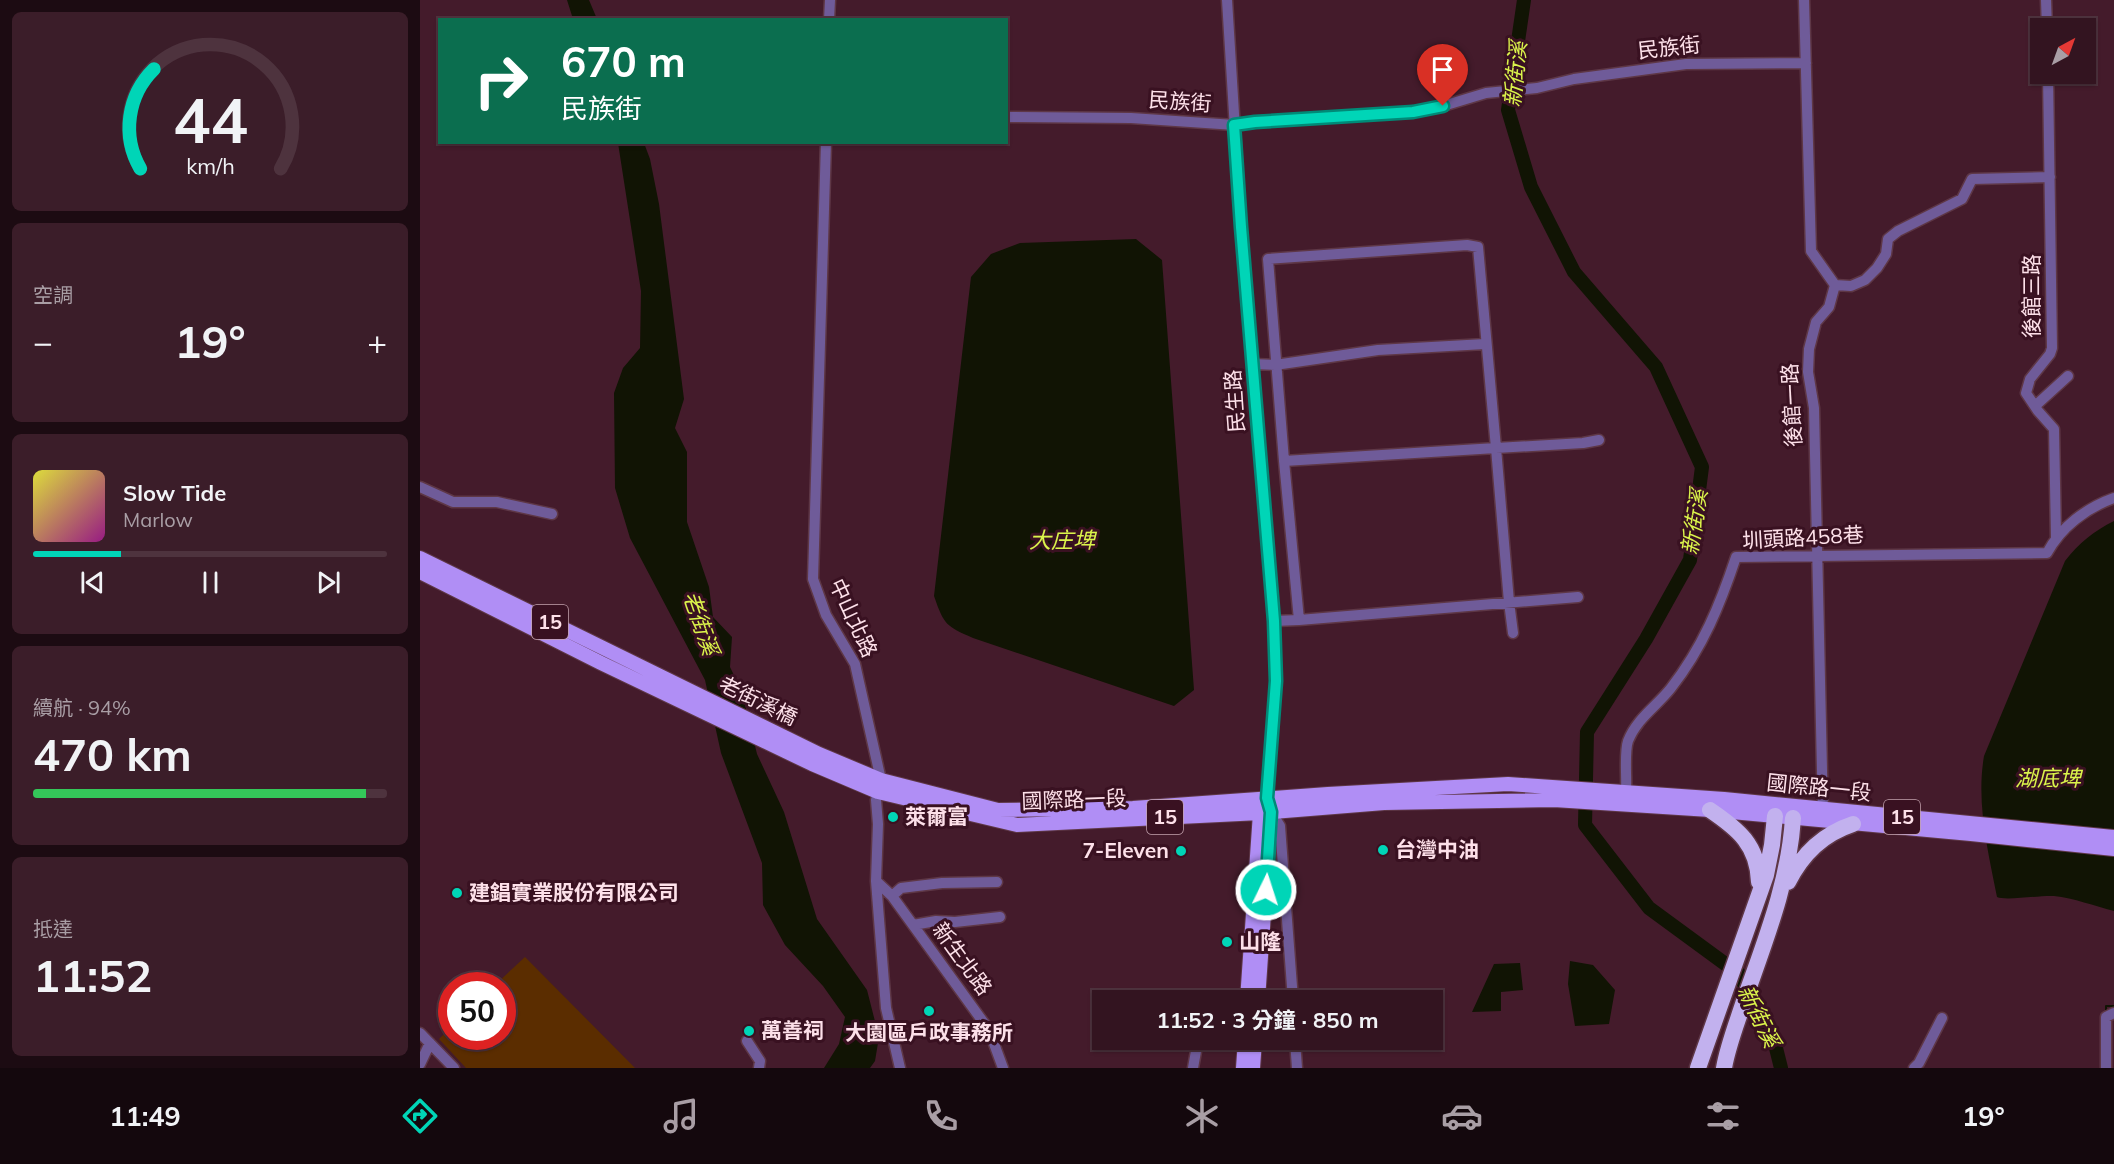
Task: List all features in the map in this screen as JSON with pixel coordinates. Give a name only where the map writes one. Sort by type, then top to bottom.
[{"type":"highway","points":[[1710,810],[1742,834],[1750,845],[1757,859],[1759,894]]},
{"type":"highway","points":[[1698,1068],[1746,935],[1783,813]]},
{"type":"highway","points":[[1779,901],[1791,847],[1783,813]]},
{"type":"highway","points":[[1724,1068],[1764,942],[1790,878],[1813,848],[1826,836],[1853,824]]},
{"type":"main road","name":"15","points":[[420,558],[676,691]]},
{"type":"main road","name":"15","points":[[420,572],[601,663],[676,691]]},
{"type":"main road","name":"老街溪橋","points":[[676,691],[815,759]]},
{"type":"main road","name":"國際路一段","points":[[815,759],[879,786],[1017,825],[1265,813],[1384,803],[1627,798],[1783,813]]},
{"type":"main road","name":"國際路一段","points":[[879,786],[998,810],[1133,808],[1508,784],[1710,810],[1823,815],[2114,837]]},
{"type":"main road","name":"民生路","points":[[1248,990],[1267,798]]},
{"type":"main road","name":"民生路","points":[[1258,990],[1265,813]]},
{"type":"main road","name":"國際路一段","points":[[1823,815],[1853,824],[2114,849]]},
{"type":"main road","points":[[1243,1068],[1244,1050]]},
{"type":"main road","points":[[1253,1068],[1254,1050]]},
{"type":"street","points":[[829,18],[830,0]]},
{"type":"street","name":"民生路","points":[[1227,0],[1234,125],[1274,621],[1276,681],[1267,798]]},
{"type":"street","points":[[1804,0],[1811,251],[1835,285],[1851,286],[1865,280],[1886,254],[1888,239],[1898,231],[1962,199],[1972,179],[2050,177]]},
{"type":"street","points":[[2046,0],[2047,18]]},
{"type":"street","name":"民族街","points":[[1008,117],[1131,118],[1234,125],[1413,112],[1443,106],[1468,97],[1537,88],[1574,79],[1686,64],[1806,63]]},
{"type":"street","name":"後館三路","points":[[2048,84],[2052,348],[2030,380],[2026,393],[2054,429],[2055,537]]},
{"type":"street","name":"中山北路","points":[[825,144],[813,579],[826,615],[855,664],[879,786],[876,881],[886,1008],[900,1068]]},
{"type":"street","points":[[1299,620],[1275,365],[1268,259],[1467,245],[1478,247],[1513,633]]},
{"type":"street","name":"後館一路","points":[[1823,815],[1814,408],[1808,372],[1809,349],[1816,322],[1829,307],[1835,285]]},
{"type":"street","points":[[1253,364],[1275,365],[1378,350],[1485,344]]},
{"type":"street","points":[[2035,406],[2068,376]]},
{"type":"street","points":[[1284,460],[1583,443],[1599,440]]},
{"type":"street","points":[[420,487],[453,502],[497,502],[552,514]]},
{"type":"street","name":"圳頭路458巷","points":[[1627,798],[1628,743],[1641,718],[1671,688],[1703,641],[1718,611],[1736,556],[2047,553],[2055,537],[2086,510],[2114,498]]},
{"type":"street","points":[[1274,621],[1578,597]]},
{"type":"street","points":[[1265,813],[1280,826],[1292,990]]},
{"type":"street","name":"新生北路","points":[[876,881],[892,896],[989,1030],[1003,1068]]},
{"type":"street","points":[[892,896],[901,888],[942,883],[997,882]]},
{"type":"street","points":[[913,925],[936,921],[955,922],[1000,917]]},
{"type":"street","points":[[2106,1068],[2106,1017],[2114,1013]]},
{"type":"street","points":[[1914,1068],[1919,1063],[1942,1018]]},
{"type":"street","points":[[420,1033],[454,1068]]},
{"type":"street","points":[[747,1041],[760,1061],[759,1068]]},
{"type":"street","points":[[420,1064],[430,1043]]},
{"type":"street","points":[[1192,1068],[1196,1050]]},
{"type":"street","points":[[1296,1050],[1297,1068]]},
{"type":"shaded area","points":[[525,957],[635,1068],[466,1068],[449,1050],[516,1050],[516,972],[509,972]]},
{"type":"water","points":[[567,0],[589,0],[597,18],[573,18]]},
{"type":"water","name":"老街溪","points":[[618,144],[644,144],[650,159],[659,204],[684,399],[675,428],[687,452],[687,522],[709,587],[713,617],[732,637],[730,667],[742,692],[757,754],[784,812],[817,919],[867,990],[879,1037],[875,1061],[870,1068],[824,1068],[839,1044],[845,1017],[823,986],[785,945],[763,905],[762,863],[721,753],[705,680],[630,538],[615,488],[614,393],[623,368],[640,348],[641,291]]},
{"type":"water","name":"大庄埤","points":[[1136,239],[1162,260],[1194,690],[1174,706],[964,634],[947,623],[934,596],[971,277],[991,254],[1020,243]]},
{"type":"water","name":"湖底埤","points":[[2114,521],[2114,911],[2054,896],[1997,897],[1982,809],[1984,756],[2065,561],[2087,538]]},
{"type":"water","points":[[1570,961],[1593,965],[1615,990],[1609,1024],[1575,1026],[1568,984]]},
{"type":"water","points":[[1520,963],[1523,990],[1501,992],[1501,1011],[1472,1012],[1494,964]]},
{"type":"waterway","name":"新街溪","points":[[1524,0],[1508,110],[1531,187],[1574,272],[1656,367],[1702,467],[1690,560],[1646,639],[1587,732],[1585,825],[1649,908],[1739,974],[1774,1040],[1781,1068]]},
{"type":"waterway","points":[[2106,1012],[2106,1006],[2114,1006]]},
{"type":"place","name":"萊爾富","points":[[893,817]]},
{"type":"place","name":"台灣中油","points":[[1383,850]]},
{"type":"place","name":"7-Eleven","points":[[1181,851]]},
{"type":"place","name":"建錩實業股份有限公司","points":[[457,893]]},
{"type":"place","name":"山隆","points":[[1227,942]]},
{"type":"place","name":"大園區戶政事務所","points":[[929,1011]]},
{"type":"place","name":"萬善祠","points":[[749,1031]]},
{"type":"route","points":[[1266,890],[1271,812],[1267,798],[1276,681],[1274,621],[1234,125],[1413,112],[1443,106]]}]
